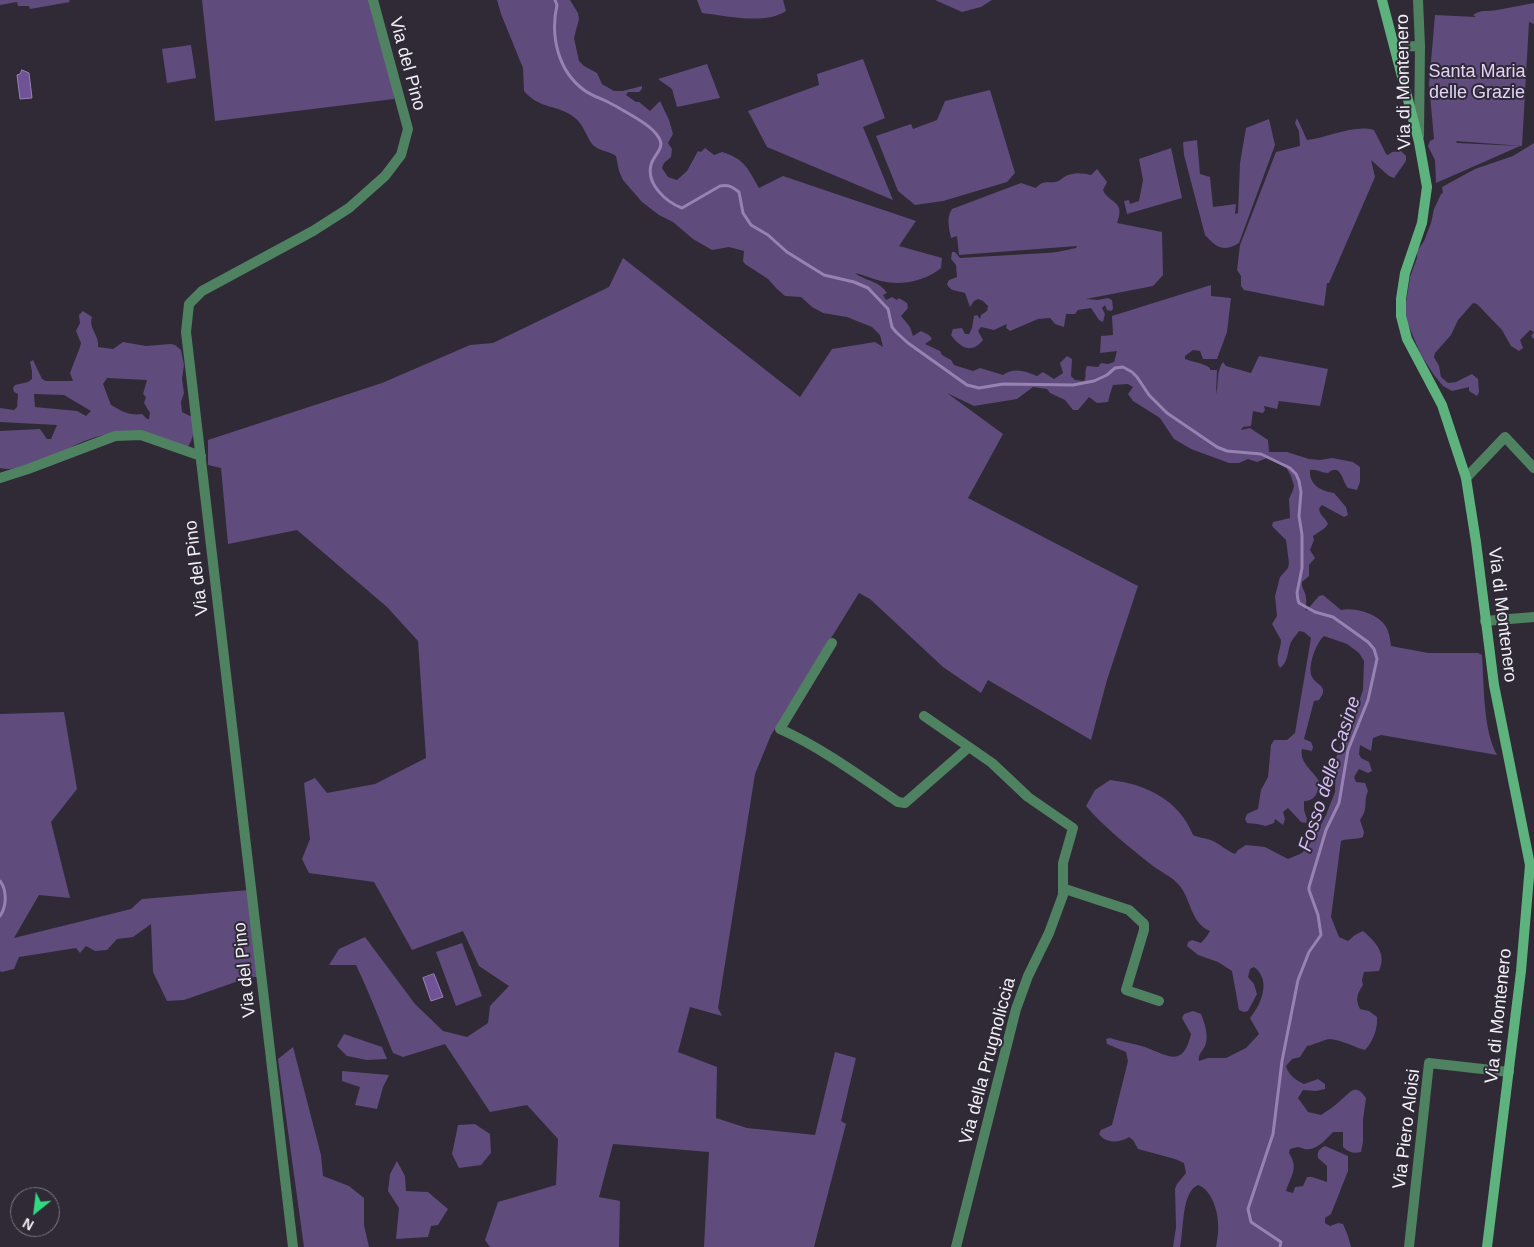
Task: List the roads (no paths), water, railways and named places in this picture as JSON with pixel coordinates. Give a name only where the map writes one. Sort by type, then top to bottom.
[{"type":"street","name":"Via del Pino","points":[[293,1247],[186,332],[189,304],[202,291],[313,231],[349,208],[384,176],[401,155],[408,129],[373,0]]},
{"type":"street","points":[[1382,0],[1419,142]]},
{"type":"street","name":"Via di Montenero","points":[[1418,0],[1420,46],[1419,142],[1427,187],[1422,223],[1405,273],[1401,298],[1401,316],[1407,339],[1442,405],[1466,478],[1497,704],[1532,865],[1487,1247]]},
{"type":"street","points":[[1395,47],[1420,46]]},
{"type":"street","points":[[0,478],[115,436],[141,435],[201,456]]},
{"type":"street","points":[[1466,478],[1506,437],[1534,468]]},
{"type":"street","points":[[1485,621],[1534,617]]},
{"type":"street","points":[[832,643],[780,729],[798,737],[848,767],[898,802],[905,803],[969,747]]},
{"type":"street","name":"Via della Prugnoliccia","points":[[924,716],[992,763],[1028,798],[1073,828],[1063,863],[1064,890],[1049,933],[1028,976],[1016,1009],[956,1247]]},
{"type":"street","points":[[1064,890],[1129,910],[1144,924],[1144,930],[1126,990],[1159,1001]]},
{"type":"street","name":"Via Piero Aloisi","points":[[1409,1247],[1429,1063],[1509,1072]]},
{"type":"waterway","name":"Fosso delle Casine","points":[[555,0],[557,5],[555,17],[556,41],[562,63],[575,82],[584,90],[639,120],[658,136],[661,146],[651,165],[651,179],[664,197],[676,205],[682,208],[720,186],[732,187],[739,192],[743,213],[751,225],[768,235],[787,252],[824,275],[854,282],[868,288],[888,309],[892,327],[896,332],[908,343],[967,385],[979,388],[1003,384],[1073,385],[1094,381],[1107,375],[1115,368],[1123,367],[1137,377],[1149,395],[1167,413],[1217,447],[1227,451],[1261,454],[1290,468],[1296,474],[1301,492],[1299,516],[1302,535],[1302,568],[1297,593],[1299,603],[1315,612],[1333,617],[1368,642],[1374,649],[1377,659],[1368,700],[1348,750],[1339,803],[1326,830],[1309,887],[1318,915],[1321,935],[1309,952],[1298,980],[1282,1061],[1273,1134],[1248,1209],[1251,1222],[1281,1242],[1280,1247]]},
{"type":"waterway","points":[[0,881],[4,889],[5,898],[4,908],[0,916]]},
{"type":"park label","name":"Santa Maria delle Grazie","points":[[1477,82]]}]
